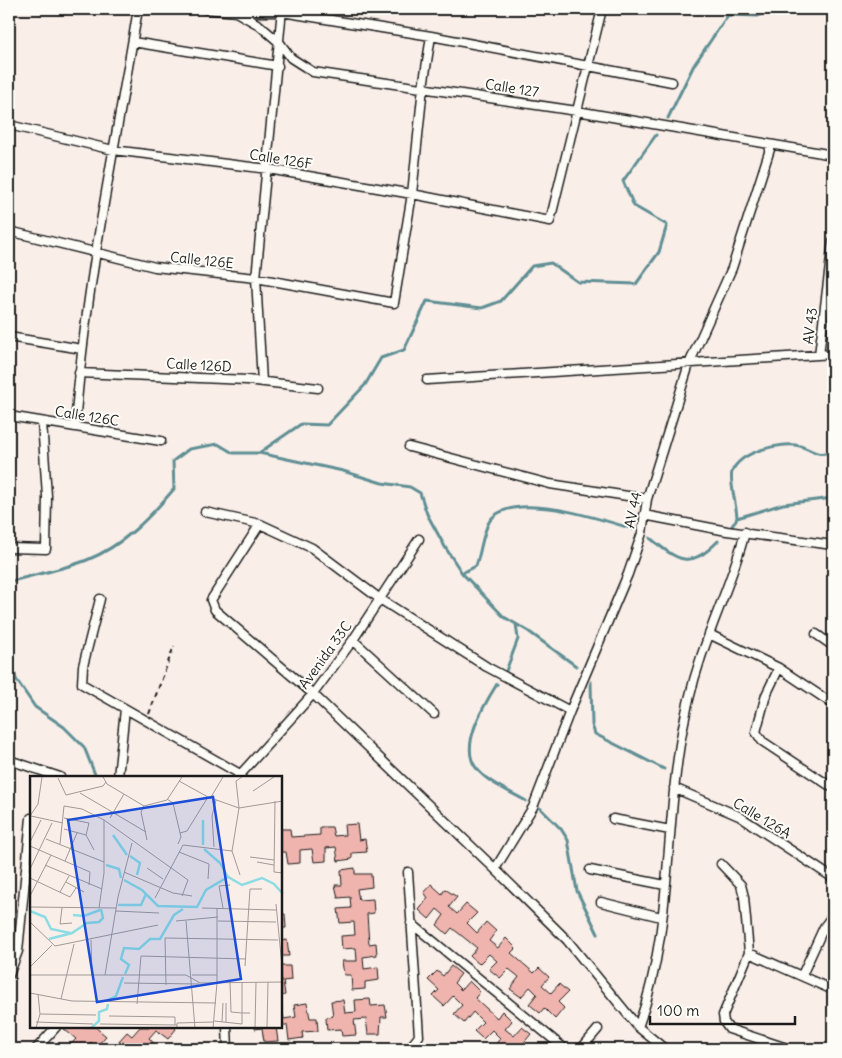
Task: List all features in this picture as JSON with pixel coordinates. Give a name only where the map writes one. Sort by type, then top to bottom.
[{"type":"street","points":[[75,427],[78,373],[96,252],[138,9]]},
{"type":"street","name":"Calle 127","points":[[206,9],[236,12],[259,25],[280,43],[291,58],[313,72],[577,111],[771,146],[833,155]]},
{"type":"street","points":[[577,111],[602,9]]},
{"type":"street","points":[[262,382],[256,278],[282,10]]},
{"type":"street","points":[[236,12],[282,10],[672,82]]},
{"type":"street","points":[[412,194],[423,88],[431,36]]},
{"type":"street","points":[[132,42],[278,66]]},
{"type":"street","name":"Calle 126F","points":[[9,125],[113,150],[268,169],[412,194],[550,221],[577,111]]},
{"type":"street","name":"AV 44","points":[[495,869],[533,807],[570,711],[628,574],[642,533],[648,499],[689,364],[732,268],[771,146]]},
{"type":"street","name":"Calle 126E","points":[[9,231],[155,267],[256,278],[394,304],[412,194]]},
{"type":"street","name":"AV 43","points":[[818,354],[833,241]]},
{"type":"street","points":[[9,337],[82,349]]},
{"type":"street","points":[[427,380],[833,354]]},
{"type":"street","name":"Calle 126D","points":[[78,373],[262,382],[318,388]]},
{"type":"street","name":"Calle 126C","points":[[9,416],[162,441]]},
{"type":"street","points":[[9,548],[46,549],[47,496],[42,422]]},
{"type":"street","points":[[408,447],[550,484],[648,499]]},
{"type":"street","points":[[205,512],[260,524],[312,548],[380,599],[487,667],[570,711]]},
{"type":"street","points":[[644,515],[833,545]]},
{"type":"street","points":[[260,524],[211,600],[215,610],[313,694],[495,869],[566,940],[638,1027],[665,1049]]},
{"type":"street","points":[[638,1027],[650,994],[665,885],[674,788],[683,727],[694,680],[709,634],[736,567],[745,532]]},
{"type":"street","name":"Avenida 33C","points":[[239,775],[313,694],[352,640],[419,539]]},
{"type":"street","points":[[100,599],[83,666],[82,684],[239,775]]},
{"type":"street","points":[[709,634],[779,668],[833,704]]},
{"type":"street","points":[[816,634],[833,646]]},
{"type":"street","points":[[352,640],[434,714]]},
{"type":"street","points":[[779,668],[766,695],[756,732],[762,741],[833,788]]},
{"type":"street","points":[[118,776],[125,709]]},
{"type":"street","points":[[9,760],[36,774],[52,776]]},
{"type":"street","name":"Calle 126A","points":[[674,788],[739,816],[833,878]]},
{"type":"street","points":[[613,819],[670,830]]},
{"type":"street","points":[[9,975],[18,951],[30,828]]},
{"type":"street","points":[[721,864],[741,885],[744,897],[749,953],[723,1015],[724,1022],[729,1029],[790,1049]]},
{"type":"street","points":[[590,870],[665,885]]},
{"type":"street","points":[[408,872],[419,1036],[409,1049]]},
{"type":"street","points":[[601,902],[661,917]]},
{"type":"street","points":[[802,975],[824,928],[833,915]]},
{"type":"street","points":[[411,923],[565,1049]]},
{"type":"street","points":[[749,953],[833,990]]},
{"type":"street","points":[[36,1049],[55,1028]]},
{"type":"street","points":[[227,1028],[228,1049]]},
{"type":"street","points":[[581,1049],[598,1029]]},
{"type":"path","points":[[146,721],[174,646]]},
{"type":"building","points":[[357,824],[359,840],[365,839],[367,852],[352,853],[352,859],[338,861],[336,847],[326,848],[326,861],[314,862],[312,849],[300,850],[300,863],[288,864],[286,852],[282,852],[282,829],[290,829],[291,837],[320,835],[320,827],[332,827],[334,836],[345,835],[344,825]]},
{"type":"building","points":[[355,868],[355,874],[371,874],[372,887],[357,889],[359,900],[373,899],[374,913],[367,914],[369,944],[376,943],[377,955],[363,957],[364,969],[378,967],[379,980],[365,982],[365,989],[352,990],[351,975],[344,975],[342,961],[357,961],[356,948],[342,949],[341,936],[355,935],[354,922],[340,923],[338,909],[351,908],[350,897],[338,898],[335,885],[342,885],[341,870]]},
{"type":"building","points":[[431,884],[442,894],[445,889],[457,897],[449,907],[457,914],[466,904],[477,913],[467,923],[477,933],[486,922],[496,931],[489,941],[498,948],[506,938],[516,948],[511,953],[534,973],[539,968],[549,977],[542,985],[551,993],[559,984],[568,992],[558,1002],[564,1008],[555,1019],[544,1008],[540,1013],[529,1004],[537,994],[530,987],[521,997],[510,989],[519,977],[509,969],[500,978],[489,969],[497,961],[489,954],[479,964],[470,956],[477,948],[452,928],[447,934],[437,925],[444,915],[437,909],[429,919],[419,910],[428,898],[424,892]]},
{"type":"building","points":[[282,914],[285,914],[286,928],[282,928]]},
{"type":"building","points":[[287,940],[289,956],[282,956],[282,941]]},
{"type":"building","points":[[282,966],[290,966],[291,980],[283,981],[285,995],[282,996]]},
{"type":"building","points":[[451,966],[461,974],[454,983],[461,990],[469,981],[480,992],[475,998],[497,1018],[502,1011],[512,1021],[505,1029],[514,1036],[522,1027],[531,1034],[522,1045],[527,1049],[493,1049],[500,1038],[492,1030],[483,1039],[474,1031],[483,1022],[473,1012],[464,1023],[454,1014],[462,1005],[453,996],[444,1006],[433,996],[439,990],[428,980],[437,971],[443,976]]},
{"type":"building","points":[[370,999],[371,1006],[385,1005],[387,1017],[381,1017],[380,1034],[368,1034],[366,1019],[354,1020],[356,1035],[342,1036],[341,1029],[327,1030],[326,1018],[333,1016],[331,1001],[343,1000],[345,1013],[356,1012],[355,1000]]},
{"type":"building","points":[[307,1003],[310,1018],[317,1018],[318,1031],[302,1032],[303,1038],[289,1040],[287,1025],[282,1025],[282,1010],[284,1019],[296,1017],[294,1005]]},
{"type":"building","points":[[96,1028],[106,1036],[96,1047],[91,1042],[85,1049],[77,1049],[71,1044],[76,1039],[64,1029]]},
{"type":"building","points":[[139,1028],[176,1029],[168,1039],[156,1030],[149,1038],[159,1049],[126,1049],[118,1042],[127,1032],[132,1036]]},
{"type":"building","points":[[262,1028],[276,1028],[278,1041],[264,1042]]},
{"type":"waterway","points":[[668,118],[694,65],[728,15],[758,16],[770,9]]},
{"type":"waterway","points":[[259,453],[301,424],[327,425],[365,385],[381,358],[404,350],[427,301],[482,308],[501,301],[532,266],[551,263],[578,282],[636,284],[659,252],[667,225],[634,206],[623,181],[656,135]]},
{"type":"waterway","points":[[9,582],[87,560],[112,547],[135,530],[174,489],[173,461],[189,449],[218,444],[233,453],[259,453],[343,471],[382,483],[410,487],[420,493],[427,514],[462,573],[504,617],[528,631],[576,666]]},
{"type":"waterway","points":[[732,526],[737,518],[731,476],[736,465],[743,459],[762,450],[782,445],[800,446],[816,453],[833,451]]},
{"type":"waterway","points":[[737,518],[783,504],[833,498]]},
{"type":"waterway","points":[[462,573],[476,566],[489,522],[500,512],[516,507],[558,509],[633,529]]},
{"type":"waterway","points":[[650,538],[676,557],[684,559],[692,559],[699,556],[718,541]]},
{"type":"waterway","points":[[506,671],[518,639],[516,624]]},
{"type":"waterway","points":[[9,649],[16,679],[35,707],[64,727],[84,747],[96,776]]},
{"type":"waterway","points":[[591,682],[592,725],[595,734],[664,769]]},
{"type":"waterway","points":[[497,684],[475,726],[470,749],[472,760],[477,769],[487,779],[526,801]]},
{"type":"waterway","points":[[540,808],[561,829],[568,840],[577,891],[598,934]]}]
